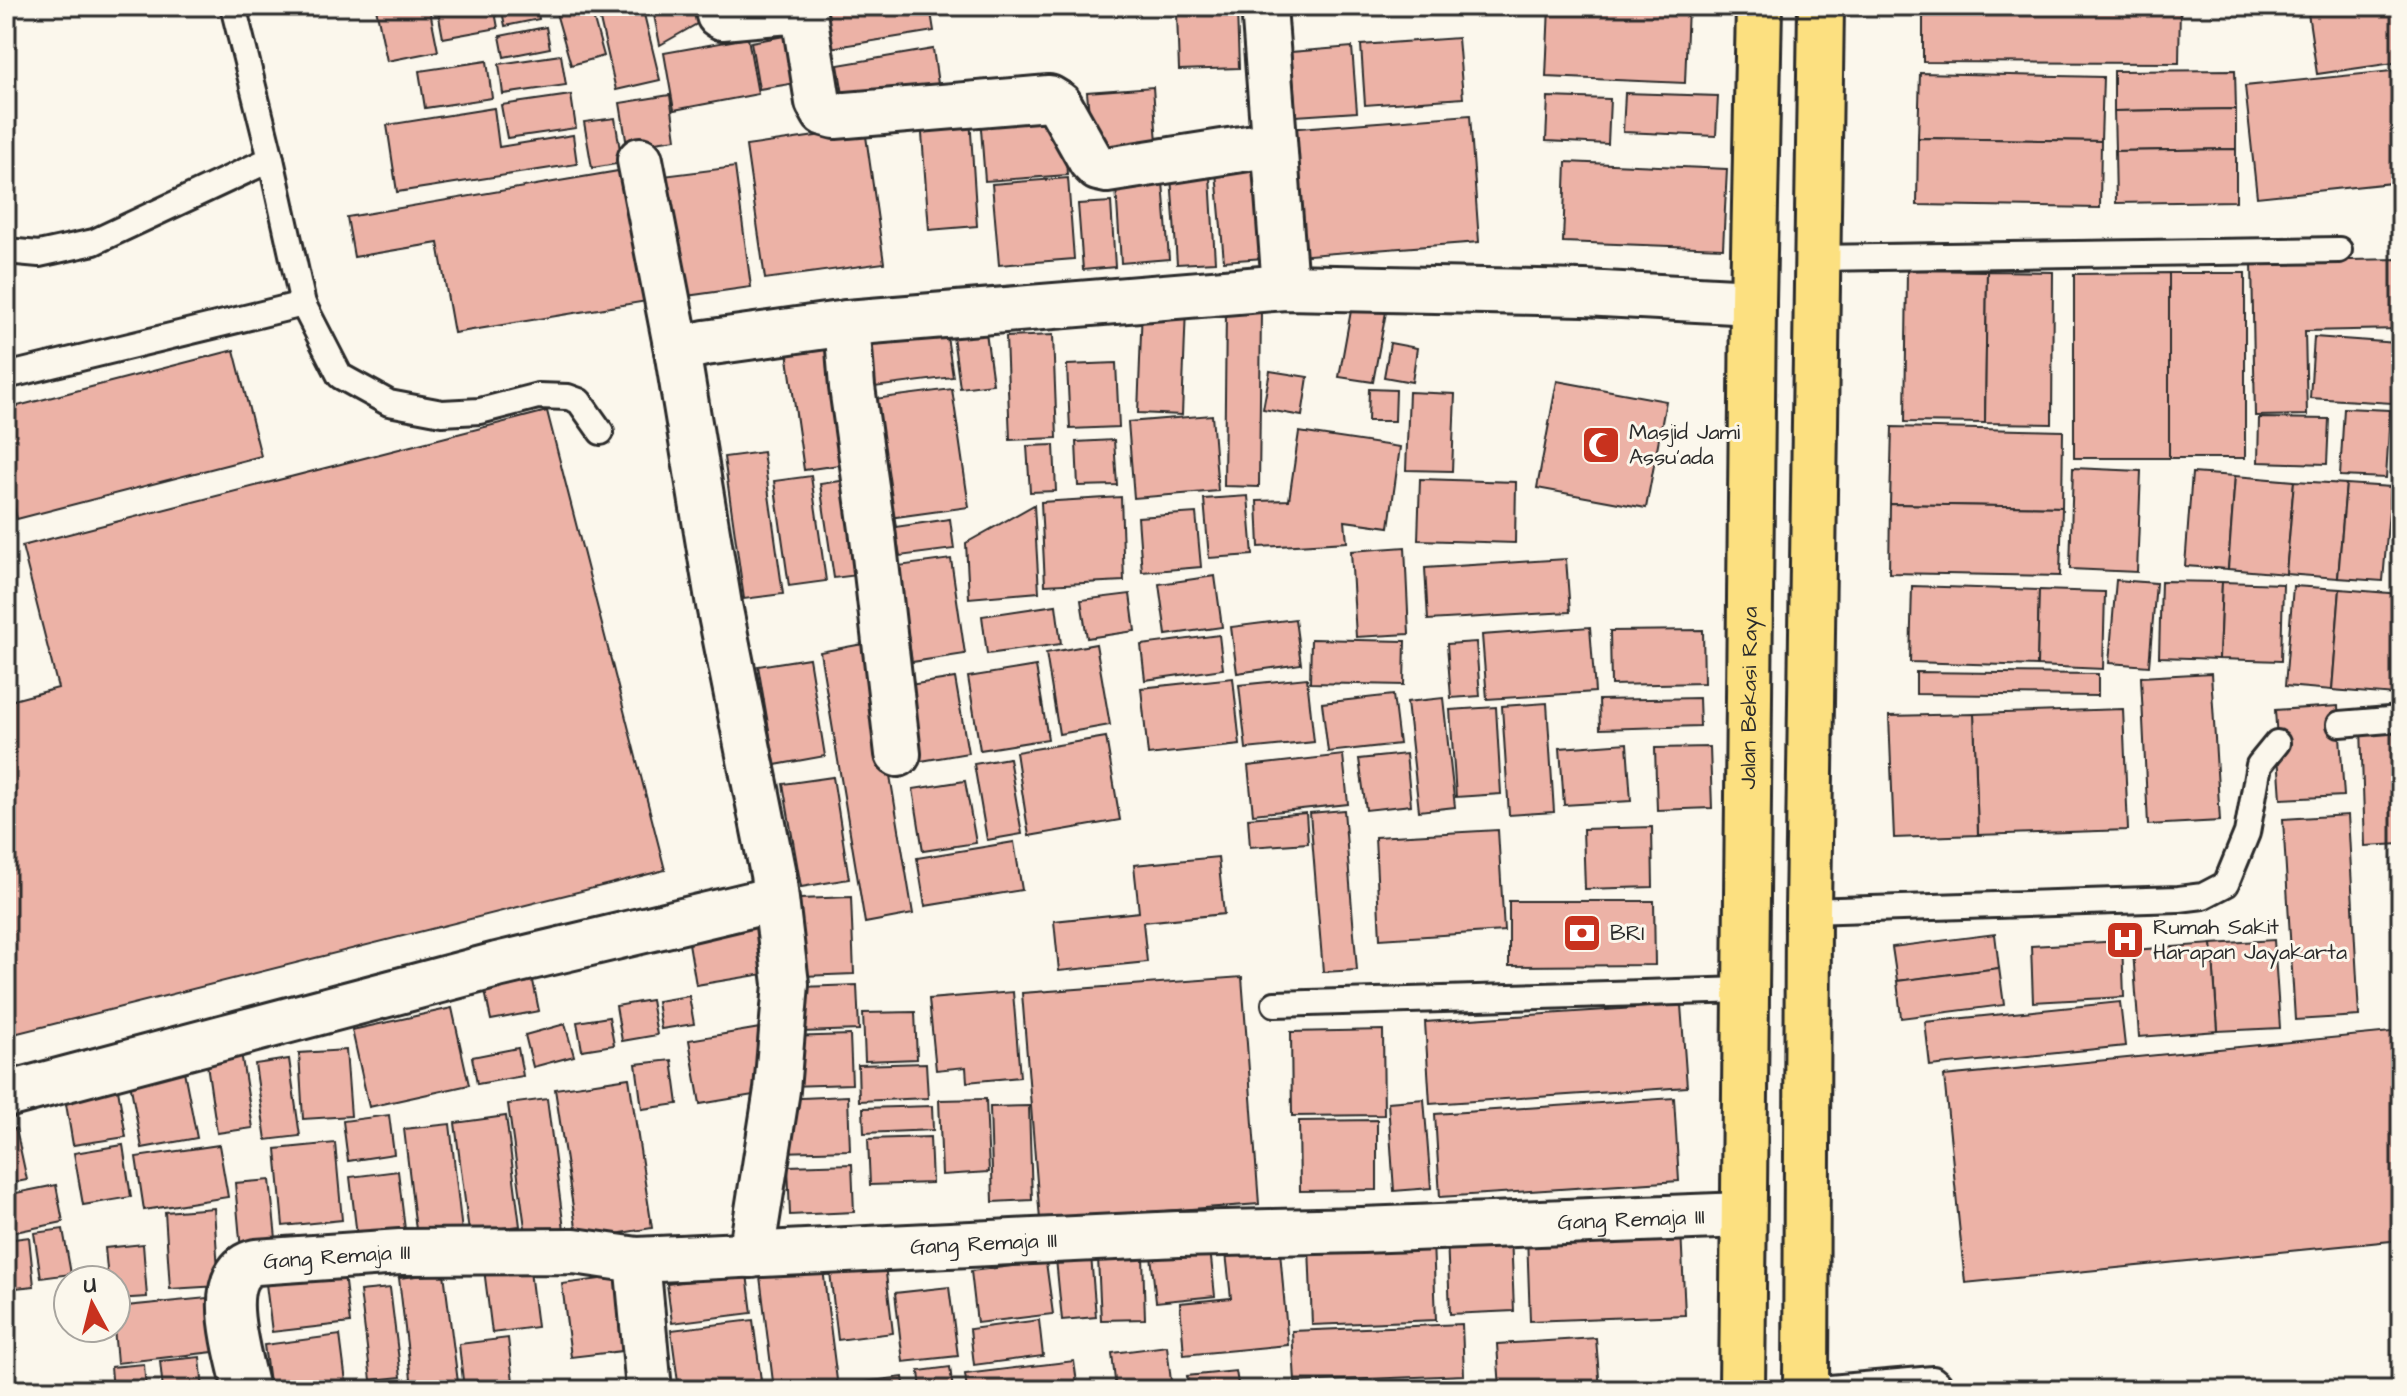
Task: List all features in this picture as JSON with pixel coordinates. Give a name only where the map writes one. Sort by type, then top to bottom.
[{"type":"main road","name":"Jalan Bekasi Raya","points":[[1734,1389],[1743,1215],[1759,6]]},
{"type":"main road","points":[[1806,1390],[1808,911],[1821,6]]},
{"type":"street","points":[[717,6],[722,17],[801,10],[818,102],[824,113],[835,116],[1049,98],[1059,104],[1091,161],[1098,168],[1107,170],[1274,144]]},
{"type":"street","points":[[1264,6],[1285,287]]},
{"type":"street","points":[[640,160],[677,350],[719,605],[773,874],[786,984],[777,1090],[751,1255]]},
{"type":"street","points":[[677,350],[705,343],[847,323],[1285,287],[1584,293],[1753,302]]},
{"type":"street","points":[[847,323],[852,387],[898,754]]},
{"type":"street","points":[[6,1095],[497,965],[775,899]]},
{"type":"street","name":"Gang Remaja III","points":[[246,1390],[229,1293],[234,1279],[246,1264],[256,1262],[400,1252],[574,1251],[637,1260],[1148,1235],[1743,1215]]},
{"type":"street","points":[[637,1260],[649,1390]]},
{"type":"lane","points":[[233,6],[303,304],[340,376],[389,403],[442,413],[480,411],[538,396],[568,397],[579,401],[601,432]]},
{"type":"lane","points":[[6,251],[39,254],[94,242],[271,159]]},
{"type":"lane","points":[[1816,258],[2339,250]]},
{"type":"lane","points":[[6,376],[303,304]]},
{"type":"lane","points":[[2340,724],[2401,719]]},
{"type":"lane","points":[[1808,911],[2203,896],[2226,884],[2247,833],[2259,765],[2277,743]]},
{"type":"lane","points":[[1275,1004],[1746,990]]},
{"type":"lane","points":[[1806,1390],[1933,1379],[1940,1390]]},
{"type":"building","points":[[429,6],[438,51],[387,61],[376,8]]},
{"type":"building","points":[[437,6],[494,6],[498,28],[443,38]]},
{"type":"building","points":[[501,6],[537,6],[539,19],[505,26]]},
{"type":"building","points":[[554,6],[590,6],[604,56],[571,65]]},
{"type":"building","points":[[619,6],[642,6],[660,80],[616,90],[598,11]]},
{"type":"building","points":[[711,6],[702,21],[660,45],[654,15]]},
{"type":"building","points":[[823,6],[930,6],[934,31],[830,48]]},
{"type":"building","points":[[1549,6],[1688,6],[1685,83],[1546,77]]},
{"type":"building","points":[[1923,6],[2180,6],[2179,63],[1923,62]]},
{"type":"building","points":[[2307,6],[2401,6],[2401,62],[2317,74]]},
{"type":"building","points":[[1237,10],[1239,68],[1179,70],[1177,13]]},
{"type":"building","points":[[546,27],[550,48],[504,57],[500,36]]},
{"type":"building","points":[[801,33],[809,81],[759,89],[751,42]]},
{"type":"building","points":[[748,38],[758,94],[674,110],[664,53]]},
{"type":"building","points":[[1458,38],[1463,98],[1365,105],[1361,45]]},
{"type":"building","points":[[1352,47],[1357,112],[1296,116],[1291,52]]},
{"type":"building","points":[[933,49],[939,91],[845,106],[838,65]]},
{"type":"building","points":[[561,55],[566,85],[503,94],[499,64]]},
{"type":"building","points":[[487,61],[492,98],[425,108],[419,71]]},
{"type":"building","points":[[2235,70],[2236,109],[2114,111],[2114,71]]},
{"type":"building","points":[[2401,70],[2401,182],[2257,197],[2245,86]]},
{"type":"building","points":[[1920,73],[2103,77],[2101,141],[1918,138]]},
{"type":"building","points":[[1153,87],[1157,143],[1092,148],[1087,92]]},
{"type":"building","points":[[1625,93],[1718,96],[1716,136],[1623,132]]},
{"type":"building","points":[[571,95],[576,128],[507,138],[501,105]]},
{"type":"building","points":[[670,95],[676,139],[627,146],[620,103]]},
{"type":"building","points":[[1548,97],[1610,99],[1608,144],[1546,141]]},
{"type":"building","points":[[494,108],[499,147],[573,135],[577,164],[397,192],[387,125]]},
{"type":"building","points":[[2236,109],[2236,149],[2115,151],[2114,111]]},
{"type":"building","points":[[1063,110],[1067,175],[985,181],[980,116]]},
{"type":"building","points":[[1470,115],[1479,242],[1296,256],[1286,129]]},
{"type":"building","points":[[970,117],[977,226],[929,230],[921,120]]},
{"type":"building","points":[[615,118],[622,163],[592,168],[584,122]]},
{"type":"building","points":[[865,129],[884,263],[765,279],[746,146]]},
{"type":"building","points":[[1918,138],[2101,141],[2100,208],[1917,205]]},
{"type":"building","points":[[2236,149],[2236,201],[2116,203],[2115,151]]},
{"type":"building","points":[[1268,156],[1277,257],[1224,261],[1215,161]]},
{"type":"building","points":[[1209,159],[1215,262],[1177,264],[1170,161]]},
{"type":"building","points":[[1566,162],[1727,169],[1723,248],[1563,242]]},
{"type":"building","points":[[735,167],[751,287],[679,297],[663,176]]},
{"type":"building","points":[[630,169],[653,300],[454,333],[438,243],[354,257],[347,217]]},
{"type":"building","points":[[1162,169],[1169,259],[1121,263],[1115,172]]},
{"type":"building","points":[[1068,178],[1074,259],[999,265],[992,184]]},
{"type":"building","points":[[1111,202],[1115,267],[1083,270],[1078,204]]},
{"type":"building","points":[[2399,259],[2400,329],[2305,331],[2307,415],[2255,416],[2252,262]]},
{"type":"building","points":[[1907,270],[1987,271],[1985,423],[1905,422]]},
{"type":"building","points":[[1987,271],[2053,272],[2052,424],[1985,423]]},
{"type":"building","points":[[2169,273],[2169,458],[2074,458],[2074,274]]},
{"type":"building","points":[[2169,273],[2245,273],[2245,458],[2169,458]]},
{"type":"building","points":[[1352,305],[1386,312],[1373,382],[1339,377]]},
{"type":"building","points":[[1142,306],[1186,307],[1182,415],[1138,413]]},
{"type":"building","points":[[1226,311],[1261,311],[1259,487],[1224,486]]},
{"type":"building","points":[[945,323],[953,377],[867,388],[861,334]]},
{"type":"building","points":[[985,325],[993,384],[960,388],[952,329]]},
{"type":"building","points":[[841,330],[860,462],[804,470],[785,337]]},
{"type":"building","points":[[1053,335],[1057,438],[1010,440],[1006,337]]},
{"type":"building","points":[[2314,337],[2397,343],[2392,403],[2310,398]]},
{"type":"building","points":[[1390,343],[1417,348],[1412,382],[1384,377]]},
{"type":"building","points":[[234,350],[261,456],[17,519],[6,475],[6,409]]},
{"type":"building","points":[[1116,363],[1119,427],[1070,429],[1067,365]]},
{"type":"building","points":[[1270,371],[1308,377],[1302,416],[1263,409]]},
{"type":"building","name":"Masjid Jami Assu'ada","points":[[1557,381],[1666,401],[1646,508],[1537,488]]},
{"type":"building","points":[[952,389],[969,507],[874,520],[858,401]]},
{"type":"building","points":[[1369,389],[1396,390],[1395,421],[1368,421]]},
{"type":"building","points":[[1409,392],[1455,394],[1452,471],[1406,470]]},
{"type":"building","points":[[2344,408],[2390,410],[2386,478],[2340,476]]},
{"type":"building","points":[[547,411],[665,870],[6,1036],[6,702],[58,688],[22,546]]},
{"type":"building","points":[[1212,415],[1218,491],[1134,498],[1128,422]]},
{"type":"building","points":[[2259,418],[2329,419],[2327,464],[2258,462]]},
{"type":"building","points":[[1892,427],[2063,431],[2062,507],[1890,504]]},
{"type":"building","points":[[1299,432],[1400,447],[1389,527],[1345,521],[1347,542],[1259,547],[1257,501],[1289,500]]},
{"type":"building","points":[[1114,440],[1117,485],[1078,486],[1076,442]]},
{"type":"building","points":[[1054,445],[1056,491],[1030,492],[1027,446]]},
{"type":"building","points":[[763,452],[783,594],[744,599],[724,457]]},
{"type":"building","points":[[2401,463],[2401,587],[2396,587]]},
{"type":"building","points":[[2073,468],[2141,471],[2137,572],[2070,569]]},
{"type":"building","points":[[2192,473],[2235,476],[2228,569],[2185,566]]},
{"type":"building","points":[[811,476],[826,581],[789,586],[774,481]]},
{"type":"building","points":[[2235,476],[2294,481],[2286,574],[2228,569]]},
{"type":"building","points":[[861,478],[874,573],[834,578],[820,484]]},
{"type":"building","points":[[1420,479],[1516,482],[1515,543],[1418,540]]},
{"type":"building","points":[[2294,481],[2346,484],[2338,578],[2286,574]]},
{"type":"building","points":[[2346,484],[2391,487],[2383,581],[2338,578]]},
{"type":"building","points":[[1248,496],[1253,555],[1209,558],[1204,499]]},
{"type":"building","points":[[1121,497],[1124,581],[1045,585],[1041,502]]},
{"type":"building","points":[[1890,504],[2062,507],[2060,576],[1889,573]]},
{"type":"building","points":[[1034,505],[1039,592],[969,598],[966,543]]},
{"type":"building","points":[[1196,513],[1201,567],[1142,572],[1138,517]]},
{"type":"building","points":[[950,519],[954,549],[900,556],[895,527]]},
{"type":"building","points":[[1405,547],[1409,634],[1356,637],[1351,551]]},
{"type":"building","points":[[951,559],[965,654],[912,662],[898,566]]},
{"type":"building","points":[[1566,559],[1570,612],[1428,620],[1425,568]]},
{"type":"building","points":[[1215,576],[1222,627],[1166,635],[1159,584]]},
{"type":"building","points":[[2116,580],[2156,583],[2149,666],[2109,663]]},
{"type":"building","points":[[2161,581],[2222,582],[2219,659],[2159,657]]},
{"type":"building","points":[[2222,582],[2283,584],[2281,661],[2219,659]]},
{"type":"building","points":[[1912,586],[2039,590],[2037,666],[1910,662]]},
{"type":"building","points":[[2293,586],[2340,589],[2332,690],[2285,686]]},
{"type":"building","points":[[2340,589],[2401,594],[2396,695],[2332,690]]},
{"type":"building","points":[[2039,590],[2105,592],[2103,669],[2037,666]]},
{"type":"building","points":[[1130,594],[1135,631],[1087,638],[1081,600]]},
{"type":"building","points":[[1056,605],[1061,644],[987,654],[982,616]]},
{"type":"building","points":[[1295,619],[1301,664],[1237,673],[1231,627]]},
{"type":"building","points":[[1590,627],[1595,692],[1487,699],[1482,635]]},
{"type":"building","points":[[1703,630],[1704,683],[1611,685],[1610,631]]},
{"type":"building","points":[[1219,635],[1223,669],[1145,680],[1141,645]]},
{"type":"building","points":[[1311,639],[1405,641],[1404,685],[1310,683]]},
{"type":"building","points":[[1476,642],[1480,696],[1451,698],[1447,644]]},
{"type":"building","points":[[868,643],[913,914],[865,923],[820,652]]},
{"type":"building","points":[[1096,644],[1110,725],[1059,734],[1046,653]]},
{"type":"building","points":[[809,658],[825,756],[775,765],[758,666]]},
{"type":"building","points":[[1036,666],[1048,739],[980,750],[968,677]]},
{"type":"building","points":[[1916,672],[2098,674],[2098,696],[1916,694]]},
{"type":"building","points":[[2211,673],[2220,821],[2148,825],[2141,677]]},
{"type":"building","points":[[955,678],[968,753],[921,761],[909,685]]},
{"type":"building","points":[[1233,678],[1240,745],[1148,755],[1141,688]]},
{"type":"building","points":[[1307,678],[1314,742],[1246,749],[1239,685]]},
{"type":"building","points":[[1393,695],[1399,744],[1328,752],[1322,703]]},
{"type":"building","points":[[1443,698],[1455,807],[1419,811],[1407,702]]},
{"type":"building","points":[[1699,698],[1700,726],[1600,729],[1599,700]]},
{"type":"building","points":[[1547,703],[1554,812],[1509,815],[1502,706]]},
{"type":"building","points":[[2338,706],[2344,796],[2281,799],[2275,710]]},
{"type":"building","points":[[1496,707],[1501,794],[1456,797],[1450,710]]},
{"type":"building","points":[[2123,709],[2128,830],[1978,835],[1974,714]]},
{"type":"building","points":[[1974,714],[1978,835],[1894,838],[1889,716]]},
{"type":"building","points":[[2401,726],[2401,844],[2365,846],[2361,728]]},
{"type":"building","points":[[1106,737],[1120,820],[1029,836],[1016,752]]},
{"type":"building","points":[[1627,743],[1631,801],[1564,805],[1560,748]]},
{"type":"building","points":[[1710,747],[1712,808],[1657,810],[1655,748]]},
{"type":"building","points":[[1406,754],[1411,805],[1366,810],[1359,759]]},
{"type":"building","points":[[1343,755],[1348,804],[1253,814],[1248,766]]},
{"type":"building","points":[[1009,758],[1022,834],[987,840],[974,764]]},
{"type":"building","points":[[833,777],[849,879],[801,887],[783,784]]},
{"type":"building","points":[[965,781],[976,843],[923,851],[913,789]]},
{"type":"building","points":[[1344,810],[1357,970],[1323,972],[1310,813]]},
{"type":"building","points":[[1306,813],[1308,843],[1250,847],[1248,818]]},
{"type":"building","name":"Rumah Sakit Harapan Jayakarta","points":[[2348,815],[2359,1016],[2295,1020],[2283,819]]},
{"type":"building","points":[[1652,827],[1653,887],[1585,889],[1583,829]]},
{"type":"building","points":[[1498,830],[1504,931],[1380,939],[1375,837]]},
{"type":"building","points":[[1014,842],[1022,890],[925,906],[917,858]]},
{"type":"building","points":[[1218,857],[1224,914],[1143,922],[1147,962],[1059,971],[1054,921],[1139,912],[1134,865]]},
{"type":"building","points":[[851,897],[854,974],[803,976],[800,899]]},
{"type":"building","name":"BRI","points":[[1509,901],[1654,901],[1655,965],[1509,966]]},
{"type":"building","points":[[761,925],[770,973],[696,985],[688,937]]},
{"type":"building","points":[[1995,934],[1999,968],[1897,981],[1892,947]]},
{"type":"building","points":[[2274,940],[2280,1028],[2218,1031],[2212,944]]},
{"type":"building","points":[[2122,941],[2124,997],[2033,1002],[2031,946]]},
{"type":"building","points":[[2212,944],[2218,1031],[2139,1037],[2133,950]]},
{"type":"building","points":[[1999,968],[2004,1005],[1901,1018],[1897,981]]},
{"type":"building","points":[[1242,977],[1259,1204],[1040,1220],[1022,993]]},
{"type":"building","points":[[533,981],[539,1011],[491,1020],[485,991]]},
{"type":"building","points":[[857,985],[859,1030],[801,1032],[800,987]]},
{"type":"building","points":[[1013,992],[1020,1077],[967,1082],[966,1067],[936,1070],[929,999]]},
{"type":"building","points":[[689,996],[694,1024],[661,1029],[657,1001]]},
{"type":"building","points":[[651,1000],[657,1035],[622,1041],[616,1006]]},
{"type":"building","points":[[2120,1002],[2125,1046],[1930,1066],[1925,1022]]},
{"type":"building","points":[[1681,1005],[1687,1087],[1430,1104],[1425,1022]]},
{"type":"building","points":[[452,1008],[469,1085],[369,1107],[352,1030]]},
{"type":"building","points":[[915,1012],[917,1059],[865,1061],[863,1013]]},
{"type":"building","points":[[609,1017],[614,1045],[582,1050],[577,1022]]},
{"type":"building","points":[[565,1024],[574,1056],[533,1067],[525,1035]]},
{"type":"building","points":[[760,1028],[771,1092],[700,1104],[689,1040]]},
{"type":"building","points":[[1383,1030],[1384,1115],[1292,1116],[1291,1032]]},
{"type":"building","points":[[2401,1031],[2401,1240],[1965,1283],[1944,1076]]},
{"type":"building","points":[[850,1035],[852,1084],[790,1086],[788,1037]]},
{"type":"building","points":[[518,1048],[523,1076],[477,1084],[472,1057]]},
{"type":"building","points":[[346,1050],[351,1116],[303,1119],[299,1053]]},
{"type":"building","points":[[241,1052],[253,1128],[217,1133],[206,1057]]},
{"type":"building","points":[[289,1059],[300,1136],[266,1140],[255,1064]]},
{"type":"building","points":[[672,1060],[678,1104],[642,1109],[636,1064]]},
{"type":"building","points":[[926,1063],[928,1098],[859,1101],[858,1065]]},
{"type":"building","points":[[184,1071],[197,1138],[142,1148],[130,1082]]},
{"type":"building","points":[[629,1078],[652,1228],[578,1240],[555,1089]]},
{"type":"building","points":[[118,1089],[126,1137],[73,1145],[65,1098]]},
{"type":"building","points":[[848,1096],[850,1150],[780,1152],[778,1099]]},
{"type":"building","points":[[1674,1098],[1679,1181],[1440,1197],[1435,1114]]},
{"type":"building","points":[[547,1099],[565,1237],[527,1242],[508,1104]]},
{"type":"building","points":[[986,1099],[989,1172],[942,1175],[939,1100]]},
{"type":"building","points":[[1424,1099],[1431,1188],[1394,1191],[1388,1102]]},
{"type":"building","points":[[932,1106],[933,1130],[864,1133],[863,1108]]},
{"type":"building","points":[[1029,1106],[1032,1200],[993,1202],[990,1107]]},
{"type":"building","points":[[389,1115],[394,1154],[348,1161],[343,1121]]},
{"type":"building","points":[[506,1116],[520,1226],[469,1232],[455,1123]]},
{"type":"building","points":[[1377,1120],[1377,1190],[1300,1191],[1299,1121]]},
{"type":"building","points":[[450,1124],[462,1232],[417,1238],[404,1129]]},
{"type":"building","points":[[16,1129],[27,1180],[6,1184],[6,1131]]},
{"type":"building","points":[[930,1137],[932,1183],[870,1185],[868,1139]]},
{"type":"building","points":[[335,1143],[342,1220],[283,1226],[276,1149]]},
{"type":"building","points":[[123,1145],[131,1197],[83,1205],[74,1153]]},
{"type":"building","points":[[219,1145],[228,1197],[144,1210],[136,1157]]},
{"type":"building","points":[[852,1164],[854,1212],[790,1215],[788,1166]]},
{"type":"building","points":[[398,1171],[406,1238],[358,1244],[350,1177]]},
{"type":"building","points":[[270,1180],[277,1248],[241,1251],[235,1183]]},
{"type":"building","points":[[56,1185],[63,1222],[6,1234],[6,1195]]},
{"type":"building","points":[[214,1208],[219,1286],[170,1289],[165,1212]]},
{"type":"building","points":[[63,1229],[69,1264],[52,1264],[52,1277],[41,1278],[34,1233]]},
{"type":"building","points":[[1681,1229],[1685,1315],[1530,1321],[1527,1235]]},
{"type":"building","points":[[1511,1233],[1514,1311],[1450,1314],[1447,1235]]},
{"type":"building","points":[[29,1237],[34,1286],[6,1289],[6,1240]]},
{"type":"building","points":[[1209,1239],[1215,1296],[1156,1302],[1150,1246]]},
{"type":"building","points":[[1279,1239],[1288,1345],[1184,1355],[1180,1303],[1231,1298],[1225,1244]]},
{"type":"building","points":[[1433,1240],[1436,1320],[1312,1325],[1309,1246]]},
{"type":"building","points":[[143,1244],[147,1297],[132,1298],[132,1264],[106,1264],[105,1248]]},
{"type":"building","points":[[821,1253],[838,1388],[774,1390],[758,1260]]},
{"type":"building","points":[[528,1255],[537,1327],[492,1333],[483,1261]]},
{"type":"building","points":[[1091,1255],[1096,1317],[1062,1320],[1056,1259]]},
{"type":"building","points":[[1143,1256],[1145,1319],[1101,1320],[1098,1258]]},
{"type":"building","points":[[342,1258],[350,1323],[272,1332],[264,1268]]},
{"type":"building","points":[[1046,1262],[1053,1314],[977,1323],[971,1271]]},
{"type":"building","points":[[885,1265],[893,1333],[838,1340],[830,1272]]},
{"type":"building","points":[[444,1273],[458,1382],[412,1387],[399,1278]]},
{"type":"building","points":[[747,1274],[752,1313],[672,1323],[667,1284]]},
{"type":"building","points":[[630,1275],[639,1349],[571,1357],[562,1284]]},
{"type":"building","points":[[949,1287],[958,1356],[903,1362],[895,1293]]},
{"type":"building","points":[[390,1288],[401,1377],[371,1380],[360,1291]]},
{"type":"building","points":[[207,1298],[213,1352],[117,1363],[115,1344],[132,1344],[132,1305]]},
{"type":"building","points":[[753,1320],[762,1388],[679,1390],[671,1330]]},
{"type":"building","points":[[1039,1320],[1043,1356],[974,1365],[970,1329]]},
{"type":"building","points":[[1462,1324],[1464,1375],[1295,1382],[1292,1331]]},
{"type":"building","points":[[340,1335],[347,1390],[270,1390],[264,1345]]},
{"type":"building","points":[[508,1338],[514,1390],[464,1390],[459,1344]]},
{"type":"building","points":[[1596,1338],[1600,1390],[1500,1390],[1497,1344]]},
{"type":"building","points":[[1167,1346],[1172,1390],[1116,1390],[1112,1353]]},
{"type":"building","points":[[200,1357],[203,1390],[163,1390],[160,1361]]},
{"type":"building","points":[[1074,1361],[1078,1390],[967,1390],[965,1374]]},
{"type":"building","points":[[144,1364],[146,1390],[113,1390],[111,1367]]},
{"type":"building","points":[[950,1367],[953,1390],[921,1390],[919,1371]]},
{"type":"building","points":[[1236,1371],[1239,1390],[1189,1390],[1187,1376]]},
{"type":"building","points":[[903,1377],[905,1390],[847,1390],[846,1384]]},
{"type":"place","name":"Masjid Jami Assu'ada","points":[[1601,445]]},
{"type":"place","name":"BRI","points":[[1582,933]]},
{"type":"place","name":"Rumah Sakit Harapan Jayakarta","points":[[2125,940]]}]
